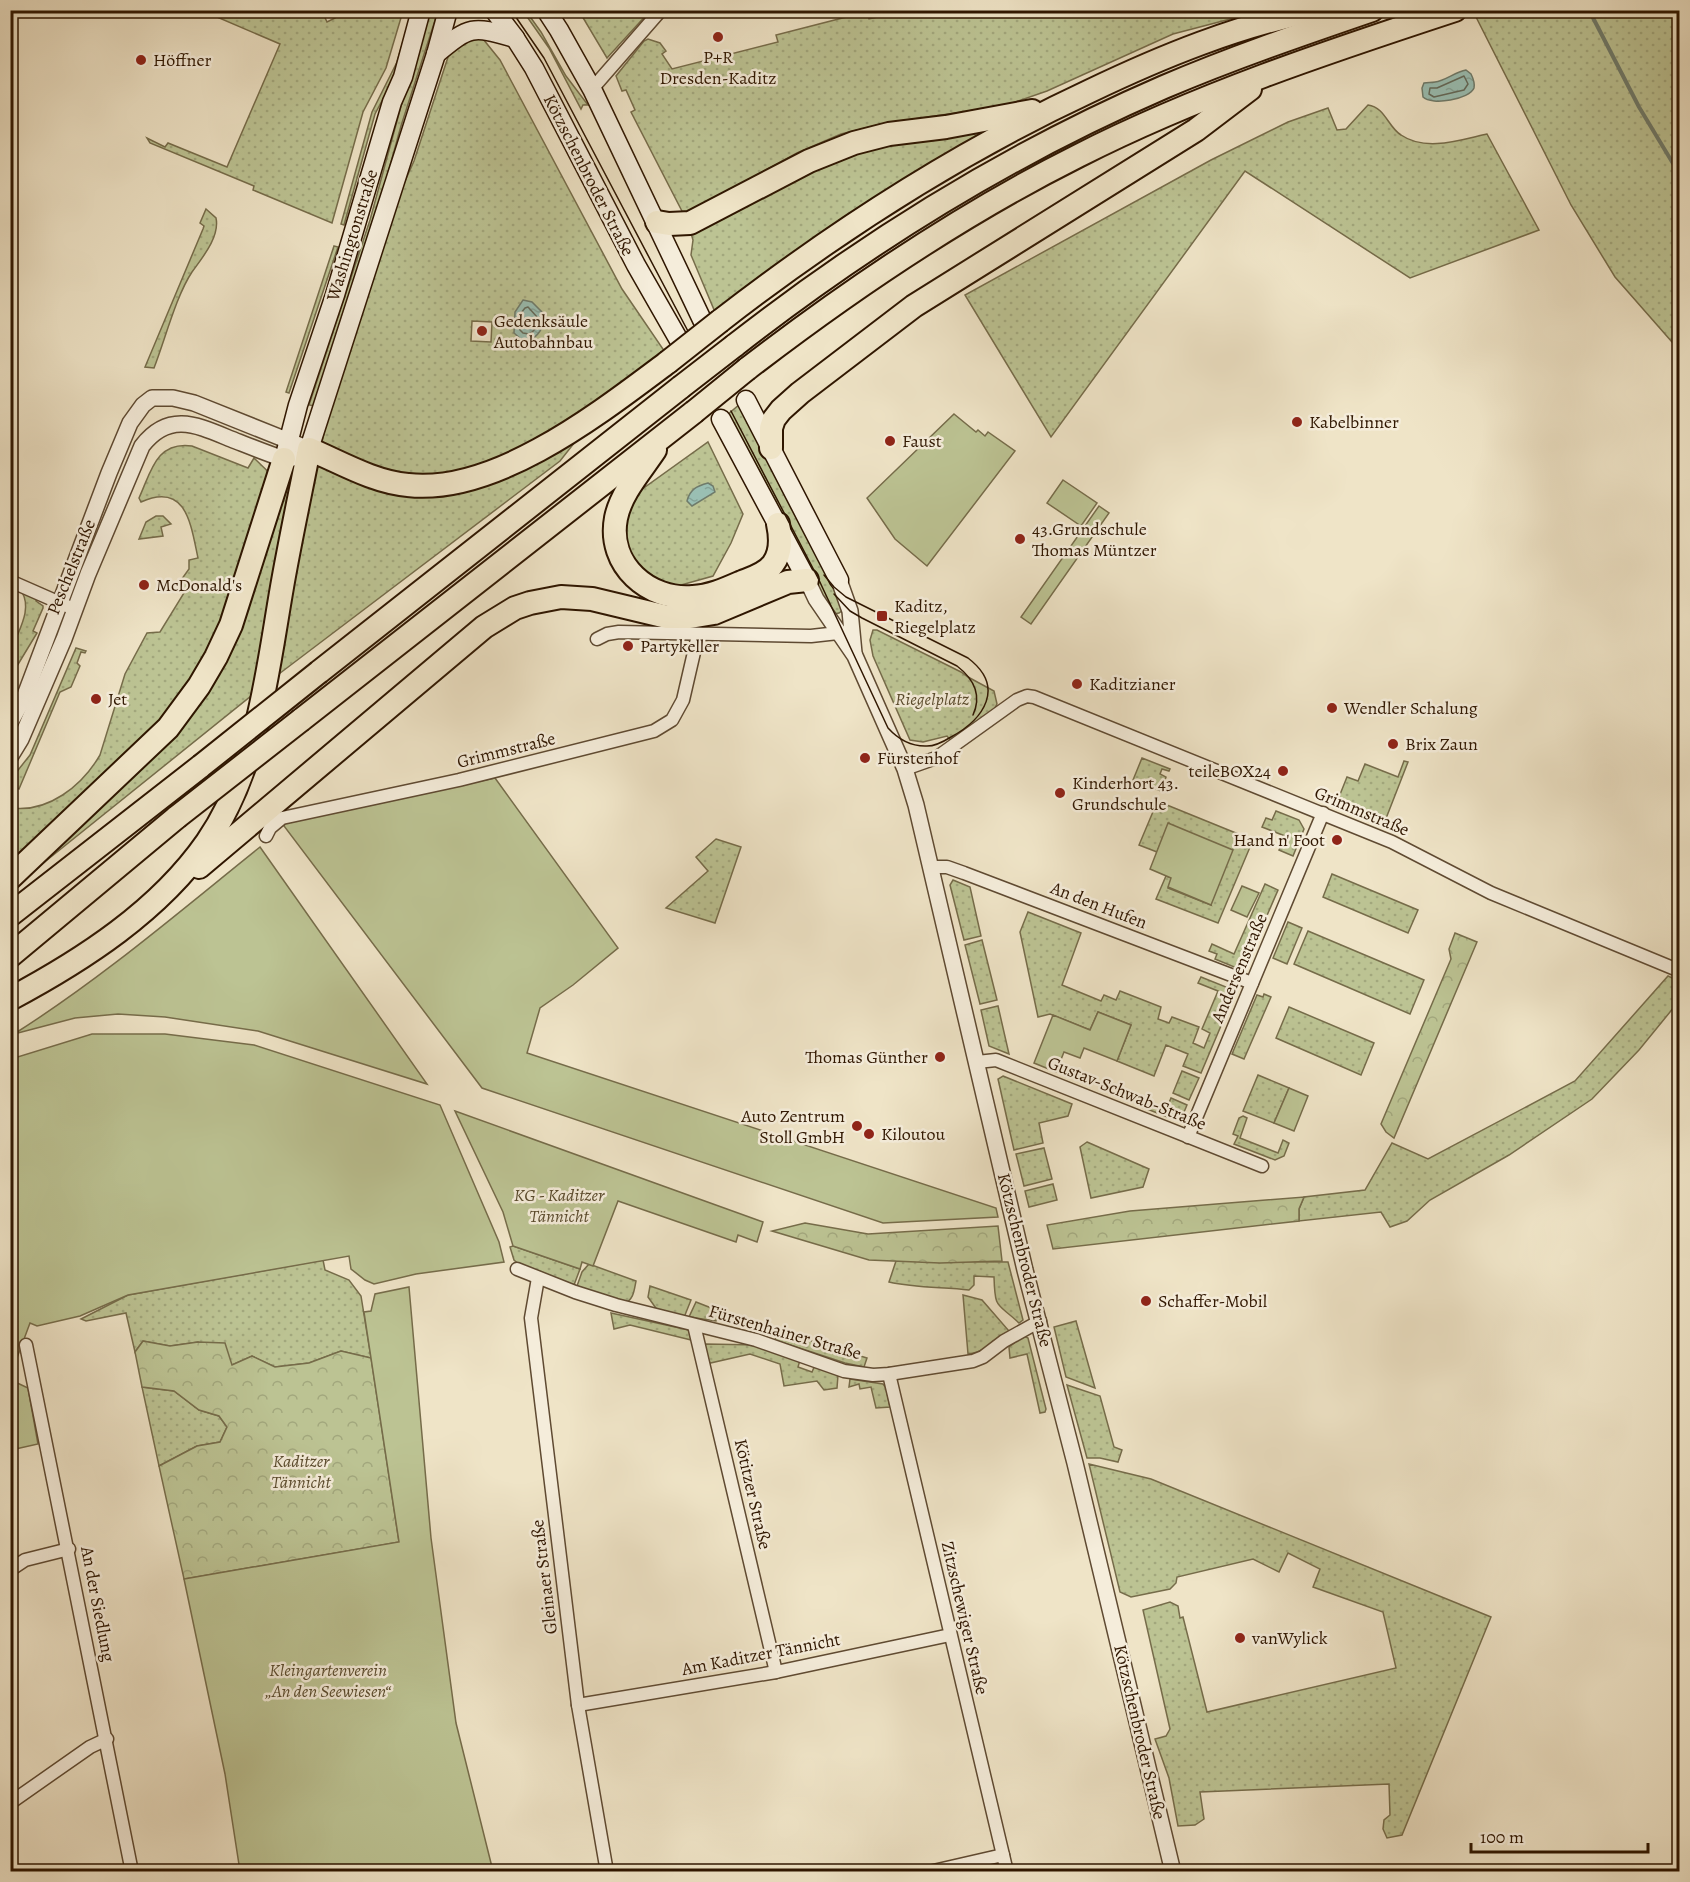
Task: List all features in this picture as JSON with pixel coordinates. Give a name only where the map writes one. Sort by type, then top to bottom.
[{"type":"highway","points":[[294,450],[388,482],[408,486],[456,483],[503,467],[551,443],[592,418],[668,362],[712,322],[888,201],[976,149],[1065,102],[1151,62],[1231,32],[1270,20],[1316,10]]},
{"type":"highway","points":[[10,915],[734,346],[814,285],[904,224],[1058,137],[1142,97],[1215,66],[1372,10]]},
{"type":"highway","points":[[10,956],[177,817],[747,369],[829,307],[909,253],[988,204],[1126,133],[1270,74],[1455,10]]},
{"type":"highway","points":[[771,448],[771,428],[781,410],[914,306],[1196,130],[1270,74]]},
{"type":"highway","points":[[657,222],[690,223],[809,161],[854,143],[889,134],[946,127],[1010,115],[1065,102]]},
{"type":"highway","points":[[666,434],[625,496],[616,518],[615,534],[619,553],[627,570],[641,583],[670,597],[692,597],[714,593],[747,580],[770,568],[776,559],[780,546],[778,524]]},
{"type":"highway","points":[[10,878],[168,728],[199,686],[231,625],[294,450]]},
{"type":"highway","points":[[10,999],[87,953],[140,913],[194,859],[229,805],[250,748],[267,679],[284,575],[294,450]]},
{"type":"highway","points":[[164,891],[179,885],[288,790],[484,627],[515,608],[545,599],[576,597],[608,602],[667,617],[690,617],[714,613],[788,582],[807,580]]},
{"type":"main road","name":"Washingtonstraße","points":[[294,450],[298,405],[338,284],[392,102],[403,77],[421,10]]},
{"type":"main road","name":"Washingtonstraße","points":[[294,450],[436,54],[448,10]]},
{"type":"main road","name":"Kötzschenbroder Straße","points":[[494,10],[534,68],[639,272],[680,342]]},
{"type":"main road","points":[[546,10],[592,89],[657,222],[712,322]]},
{"type":"main road","points":[[436,54],[460,34],[474,29],[515,38]]},
{"type":"main road","name":"Kötzschenbroder Straße","points":[[746,400],[839,580]]},
{"type":"main road","name":"Kötzschenbroder Straße","points":[[722,419],[807,580]]},
{"type":"street","points":[[592,89],[661,10]]},
{"type":"street","name":"Peschelstraße","points":[[10,723],[24,698],[130,423],[136,413],[152,398],[173,398],[194,403],[294,450]]},
{"type":"street","name":"Peschelstraße","points":[[10,757],[21,739],[64,639],[74,609],[142,446],[159,429],[181,423],[294,450]]},
{"type":"street","name":"Kötzschenbroder Straße","points":[[807,580],[816,599],[855,656],[905,769],[932,867],[1025,1270],[1040,1321],[1173,1872]]},
{"type":"street","name":"Kötzschenbroder Straße","points":[[839,580],[850,611],[855,656]]},
{"type":"street","name":"Peschelstraße","points":[[10,581],[60,602]]},
{"type":"street","points":[[60,602],[74,609]]},
{"type":"street","points":[[597,639],[619,632],[811,636],[838,633]]},
{"type":"street","name":"Grimmstraße","points":[[266,836],[270,828],[282,818],[459,780],[654,731],[672,720],[683,700],[698,635]]},
{"type":"street","name":"Grimmstraße","points":[[905,769],[936,758],[1017,700],[1027,696],[1034,697],[1392,842],[1491,893],[1680,971]]},
{"type":"street","name":"Andersenstraße","points":[[1188,1137],[1323,813]]},
{"type":"street","name":"An den Hufen","points":[[932,867],[947,867],[964,873],[1252,983]]},
{"type":"street","name":"Gustav-Schwab-Straße","points":[[977,1062],[996,1060],[1262,1166]]},
{"type":"street","name":"Fürstenhainer Straße","points":[[517,1269],[616,1305],[756,1340],[844,1371],[873,1375],[973,1361],[1040,1321]]},
{"type":"street","name":"Gleinaer Straße","points":[[538,1278],[531,1318],[578,1705],[607,1872]]},
{"type":"street","name":"Kötitzer Straße","points":[[694,1325],[776,1672]]},
{"type":"street","name":"An der Siedlung","points":[[26,1345],[69,1549],[132,1872]]},
{"type":"street","name":"Zitzschewiger Straße","points":[[890,1374],[1007,1872]]},
{"type":"street","points":[[10,1570],[25,1560],[69,1549]]},
{"type":"street","name":"Am Kaditzer Tännicht","points":[[578,1705],[776,1672],[951,1635]]},
{"type":"street","points":[[10,1803],[90,1747],[107,1739]]},
{"type":"street","points":[[929,1872],[1003,1855]]},
{"type":"green space","points":[[910,10],[1261,11],[1173,34],[1047,91],[1004,106],[886,123],[841,134],[797,153],[684,215],[631,112],[635,110],[626,90],[622,91],[616,76],[644,41],[648,39],[660,43],[666,51],[662,54],[672,69],[778,42],[776,35],[866,12],[869,19]]},
{"type":"green space","points":[[203,11],[322,11],[327,22],[335,18],[333,11],[403,11],[386,68],[363,112],[332,223],[253,190],[254,186],[150,143],[147,138],[165,147],[168,143],[227,167],[280,44]]},
{"type":"green space","points":[[412,11],[405,46],[392,82],[375,114],[344,225],[341,224],[372,112],[397,62]]},
{"type":"green space","points":[[427,11],[438,11],[401,126],[374,223],[315,406],[309,405],[370,220]]},
{"type":"green space","points":[[523,11],[526,11],[541,32],[566,76],[588,105],[583,105],[581,109],[549,48]]},
{"type":"green space","points":[[579,11],[650,11],[607,58]]},
{"type":"green space","points":[[1473,11],[1679,11],[1679,350],[1615,277],[1571,205]]},
{"type":"green space","points":[[479,34],[500,60],[622,289],[665,352],[620,385],[560,461],[271,680],[11,889],[11,808],[25,808],[51,802],[74,787],[93,766],[100,755],[125,674],[147,633],[160,632],[184,593],[176,587],[189,569],[189,560],[198,558],[189,521],[177,502],[168,497],[156,497],[141,502],[139,498],[156,460],[170,448],[180,446],[192,446],[248,468],[254,458],[284,487],[311,490],[337,377],[392,210],[414,161],[449,54]],"holes":[[[472,321],[492,322],[491,342],[471,341]]]},
{"type":"green space","points":[[1368,105],[1378,109],[1401,135],[1421,143],[1443,143],[1487,134],[1539,230],[1410,278],[1245,171],[1051,437],[965,295],[1211,160],[1288,122],[1328,108],[1337,130],[1346,129]]},
{"type":"green space","points":[[995,126],[956,148],[715,312],[691,255],[693,240],[690,230],[852,151]]},
{"type":"green space","points":[[206,209],[216,218],[217,225],[213,240],[186,282],[154,368],[145,367],[203,229],[204,226],[200,223]]},
{"type":"green space","points":[[334,246],[338,247],[289,393],[286,392]]},
{"type":"green space","points":[[739,405],[825,568],[843,610],[839,613],[834,614],[826,606],[727,415]]},
{"type":"green space","points":[[954,414],[976,432],[978,430],[985,436],[988,432],[1015,451],[927,566],[895,539],[867,498]]},
{"type":"green space","points":[[708,442],[743,514],[731,543],[713,576],[667,589],[646,574],[629,557],[624,521],[634,495]]},
{"type":"green space","points":[[1063,480],[1097,503],[1081,526],[1047,503]]},
{"type":"green space","points":[[1099,506],[1109,513],[1031,624],[1021,617]]},
{"type":"green space","points":[[156,516],[163,516],[171,524],[161,527],[163,536],[139,539],[146,522]]},
{"type":"green space","points":[[22,592],[37,597],[36,601],[43,608],[33,631],[37,633],[14,671],[11,653],[25,612]]},
{"type":"green space","name":"Riegelplatz","points":[[873,630],[961,672],[994,691],[997,704],[993,711],[951,741],[947,736],[923,742],[910,740],[873,656],[870,640]]},
{"type":"green space","points":[[76,648],[86,651],[81,652],[77,663],[80,666],[71,687],[60,692],[19,789],[11,785],[11,779],[30,755]]},
{"type":"green space","points":[[1142,758],[1170,769],[1169,771],[1162,769],[1160,774],[1166,777],[1161,791],[1133,780]]},
{"type":"green space","points":[[1404,761],[1408,762],[1385,821],[1337,802],[1347,777],[1358,781],[1365,764],[1398,777]]},
{"type":"green space","points":[[495,778],[618,948],[573,985],[540,1008],[527,1053],[996,1208],[998,1217],[883,1223],[482,1088],[284,826],[287,820]]},
{"type":"green space","points":[[1162,803],[1253,840],[1218,923],[1156,899],[1166,876],[1172,878],[1168,888],[1211,905],[1169,823],[1157,852],[1139,845],[1155,807]]},
{"type":"green space","points":[[1276,811],[1299,820],[1304,829],[1293,856],[1279,850],[1285,836],[1262,827],[1266,818],[1272,820]]},
{"type":"green space","points":[[1168,823],[1233,850],[1211,905],[1168,887],[1171,878],[1150,869]]},
{"type":"green space","points":[[716,839],[741,847],[715,923],[666,908],[708,871],[696,857]]},
{"type":"green space","points":[[260,847],[427,1084],[258,1031],[165,1017],[118,1014],[75,1018],[14,1034],[109,968]]},
{"type":"green space","points":[[1332,874],[1418,910],[1408,933],[1323,897]]},
{"type":"green space","points":[[953,880],[970,887],[981,936],[964,940],[950,885]]},
{"type":"green space","points":[[1265,884],[1278,890],[1246,964],[1239,969],[1215,959],[1217,954],[1209,951],[1212,944],[1234,954]]},
{"type":"green space","points":[[1242,886],[1259,893],[1247,917],[1231,910]]},
{"type":"green space","points":[[1028,912],[1081,933],[1062,985],[1101,1001],[1104,995],[1116,1000],[1120,991],[1161,1007],[1158,1019],[1169,1023],[1172,1017],[1199,1027],[1193,1043],[1204,1048],[1210,1033],[1202,1029],[1218,991],[1198,983],[1201,977],[1231,989],[1234,995],[1201,1073],[1183,1066],[1188,1054],[1166,1045],[1154,1076],[1117,1061],[1131,1025],[1098,1012],[1090,1030],[1050,1014],[1038,1017],[1020,932]]},
{"type":"green space","points":[[1288,922],[1302,928],[1287,964],[1273,958]]},
{"type":"green space","points":[[1308,931],[1424,980],[1410,1014],[1294,964]]},
{"type":"green space","points":[[1455,933],[1477,942],[1394,1138],[1381,1124],[1451,959],[1449,949]]},
{"type":"green space","points":[[982,940],[997,1000],[980,1004],[965,945]]},
{"type":"green space","points":[[1668,976],[1679,981],[1679,1001],[1639,1050],[1592,1099],[1509,1155],[1430,1200],[1407,1221],[1390,1227],[1381,1212],[1299,1221],[1299,1209],[1304,1197],[1365,1190],[1392,1143],[1428,1159],[1575,1081]]},
{"type":"green space","points":[[1264,994],[1271,997],[1244,1059],[1232,1054],[1257,995],[1263,997]]},
{"type":"green space","points":[[998,1006],[1009,1054],[989,1046],[981,1010]]},
{"type":"green space","points":[[1289,1007],[1374,1043],[1361,1075],[1276,1038]]},
{"type":"green space","points":[[1098,1012],[1131,1025],[1117,1061],[1084,1048],[1080,1058],[1064,1052],[1056,1072],[1034,1063],[1053,1015],[1090,1030]]},
{"type":"green space","points":[[92,1034],[165,1034],[254,1045],[440,1105],[499,1242],[504,1262],[416,1274],[374,1284],[351,1269],[349,1256],[128,1295],[80,1316],[37,1326],[30,1323],[11,1374],[11,1059]]},
{"type":"green space","points":[[1182,1071],[1199,1078],[1189,1100],[1173,1093]]},
{"type":"green space","points":[[1258,1075],[1289,1088],[1274,1123],[1243,1111]]},
{"type":"green space","points":[[1003,1076],[1072,1104],[1068,1116],[1039,1123],[1043,1143],[1014,1150],[998,1079]]},
{"type":"green space","points":[[1289,1088],[1308,1096],[1294,1131],[1274,1123]]},
{"type":"green space","points":[[1171,1098],[1187,1105],[1182,1117],[1175,1120],[1142,1107],[1144,1102],[1166,1110]]},
{"type":"green space","name":"KG - Kaditzer Tännicht","points":[[455,1111],[763,1222],[757,1242],[738,1235],[736,1242],[618,1201],[593,1266],[582,1262],[580,1269],[513,1246],[503,1212]]},
{"type":"green space","points":[[1243,1116],[1247,1118],[1240,1138],[1278,1153],[1283,1140],[1289,1143],[1284,1156],[1275,1160],[1234,1144],[1238,1136],[1233,1134],[1239,1118]]},
{"type":"green space","points":[[1087,1142],[1149,1169],[1143,1187],[1091,1198],[1080,1147]]},
{"type":"green space","points":[[1044,1148],[1052,1179],[1024,1186],[1016,1154]]},
{"type":"green space","points":[[1053,1184],[1057,1200],[1029,1207],[1025,1191]]},
{"type":"green space","points":[[1304,1197],[1299,1209],[1299,1221],[1053,1249],[1047,1225],[1130,1211]]},
{"type":"green space","points":[[805,1223],[868,1234],[998,1226],[1002,1261],[940,1263],[869,1260],[772,1231]]},
{"type":"green space","points":[[513,1246],[580,1269],[574,1285],[521,1266],[514,1260],[510,1247]]},
{"type":"green space","points":[[323,1260],[325,1270],[349,1280],[361,1296],[371,1358],[341,1351],[309,1363],[275,1367],[252,1356],[232,1365],[198,1342],[170,1346],[143,1341],[135,1352],[126,1313],[86,1321],[81,1319],[128,1295]]},
{"type":"green space","points":[[896,1261],[1008,1262],[1023,1320],[1019,1323],[999,1305],[995,1296],[994,1277],[974,1276],[974,1285],[969,1290],[899,1284],[889,1282]]},
{"type":"green space","points":[[589,1264],[636,1281],[630,1300],[624,1304],[577,1286],[582,1272]]},
{"type":"green space","points":[[650,1286],[691,1300],[684,1317],[658,1311],[648,1297]]},
{"type":"green space","name":"Kleingartenverein „An den Seewiesen“","points":[[409,1287],[431,1538],[456,1723],[493,1871],[240,1871],[225,1774],[184,1579],[399,1542],[364,1312],[371,1311],[375,1294]]},
{"type":"green space","points":[[963,1295],[982,1300],[1009,1331],[985,1348],[968,1354]]},
{"type":"green space","points":[[696,1302],[719,1311],[716,1321],[689,1317]]},
{"type":"green space","points":[[611,1313],[689,1330],[691,1340],[630,1325],[614,1329]]},
{"type":"green space","points":[[1076,1321],[1095,1388],[1066,1377],[1054,1327]]},
{"type":"green space","points":[[778,1331],[867,1358],[864,1367],[775,1340]]},
{"type":"green space","points":[[1024,1336],[1028,1338],[1045,1412],[1040,1413],[1027,1354],[1010,1358],[1009,1347]]},
{"type":"green space","name":"Kaditzer Tännicht","points":[[143,1341],[170,1346],[198,1342],[225,1343],[232,1365],[252,1356],[275,1367],[309,1363],[341,1351],[371,1358],[399,1542],[184,1579],[159,1466],[197,1446],[220,1442],[227,1427],[219,1416],[199,1410],[174,1391],[142,1387],[135,1352]]},
{"type":"green space","points":[[706,1344],[758,1345],[800,1360],[798,1367],[812,1372],[815,1365],[838,1375],[837,1388],[824,1390],[817,1381],[784,1386],[780,1364],[750,1354],[706,1364],[703,1347]]},
{"type":"green space","points":[[850,1379],[883,1384],[890,1407],[876,1408],[871,1387],[860,1389],[859,1384],[849,1387]]},
{"type":"green space","points":[[11,1380],[28,1388],[38,1444],[11,1450]]},
{"type":"green space","points":[[1067,1385],[1100,1396],[1114,1447],[1122,1450],[1118,1462],[1087,1458]]},
{"type":"green space","points":[[142,1387],[174,1391],[199,1410],[219,1416],[227,1427],[220,1442],[197,1446],[159,1466]]},
{"type":"green space","points":[[1089,1464],[1151,1479],[1491,1617],[1402,1835],[1387,1838],[1383,1829],[1384,1820],[1390,1815],[1389,1784],[1200,1792],[1204,1819],[1195,1825],[1178,1826],[1169,1778],[1155,1739],[1166,1736],[1170,1729],[1143,1610],[1170,1602],[1178,1606],[1180,1618],[1183,1617],[1207,1712],[1396,1668],[1383,1612],[1313,1587],[1320,1569],[1288,1553],[1279,1572],[1253,1559],[1177,1577],[1176,1583],[1170,1589],[1131,1597],[1120,1592]]},
{"type":"water","points":[[1466,70],[1474,81],[1474,88],[1471,92],[1458,98],[1442,101],[1428,100],[1423,97],[1424,83],[1439,81]]},
{"type":"water","points":[[523,300],[532,302],[544,314],[541,329],[531,340],[522,340],[514,333],[515,312]]},
{"type":"water","points":[[708,483],[713,486],[715,492],[692,506],[687,501],[692,491]]},
{"type":"waterway","points":[[1589,10],[1639,107],[1680,175]]},
{"type":"tunnel","points":[[704,324],[746,400]]},
{"type":"tunnel","points":[[680,342],[716,410]]},
{"type":"tram line","points":[[511,10],[544,58],[690,335]]},
{"type":"tram line","points":[[731,411],[818,578],[888,728],[905,741],[914,745],[928,746],[945,741],[973,721],[981,712],[988,691],[986,680],[980,669],[968,658],[846,597],[824,575]]},
{"type":"tram line","points":[[834,594],[850,611],[963,671],[975,688],[977,701],[973,715]]},
{"type":"place","name":"P+R Dresden-Kaditz","points":[[718,37]]},
{"type":"place","name":"Höffner","points":[[141,60]]},
{"type":"place","name":"Gedenksäule Autobahnbau","points":[[482,331]]},
{"type":"place","name":"Kabelbinner","points":[[1297,422]]},
{"type":"place","name":"Faust","points":[[890,441]]},
{"type":"place","name":"43.Grundschule Thomas Müntzer","points":[[1020,539]]},
{"type":"place","name":"McDonald's","points":[[144,585]]},
{"type":"place","name":"Kaditz, Riegelplatz","points":[[882,616]]},
{"type":"place","name":"Partykeller","points":[[628,646]]},
{"type":"place","name":"Kaditzianer","points":[[1077,684]]},
{"type":"place","name":"Jet","points":[[96,699]]},
{"type":"place","name":"Wendler Schalung","points":[[1332,708]]},
{"type":"place","name":"Brix Zaun","points":[[1393,744]]},
{"type":"place","name":"Fürstenhof","points":[[865,758]]},
{"type":"place","name":"teileBOX24","points":[[1283,771]]},
{"type":"place","name":"Kinderhort 43. Grundschule","points":[[1060,793]]},
{"type":"place","name":"Hand n' Foot","points":[[1337,840]]},
{"type":"place","name":"Thomas Günther","points":[[940,1057]]},
{"type":"place","name":"Auto Zentrum Stoll GmbH","points":[[857,1126]]},
{"type":"place","name":"Kiloutou","points":[[869,1134]]},
{"type":"place","name":"Schaffer-Mobil","points":[[1146,1301]]},
{"type":"place","name":"vanWylick","points":[[1240,1638]]}]
